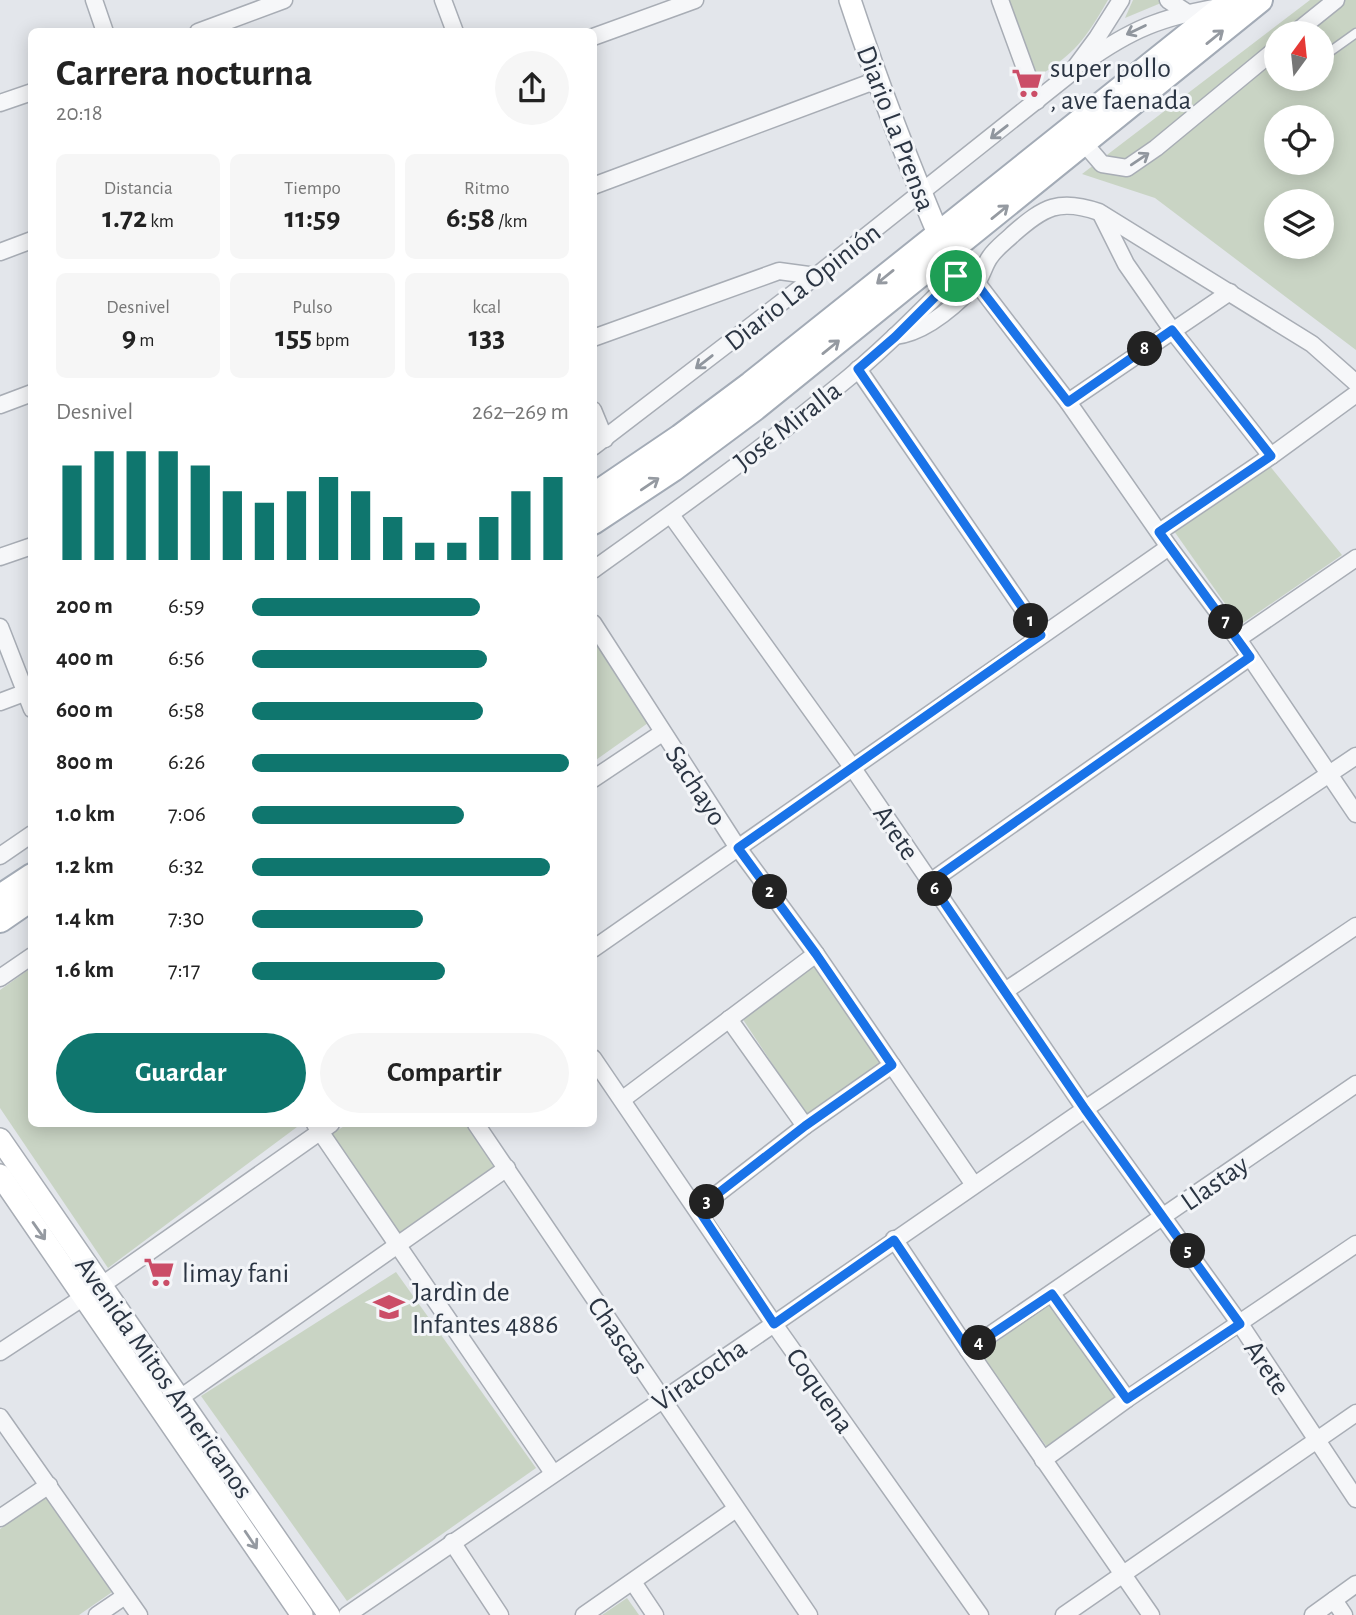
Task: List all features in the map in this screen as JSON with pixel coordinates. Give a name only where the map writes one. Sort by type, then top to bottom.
[{"type":"main road","points":[[597,519],[726,430],[1261,0]]},
{"type":"main road","points":[[597,493],[680,437],[751,384],[947,255],[1229,3]]},
{"type":"main road","points":[[0,897],[28,879]]},
{"type":"main road","points":[[0,919],[28,901]]},
{"type":"street","points":[[94,0],[104,28]]},
{"type":"street","points":[[209,28],[284,0]]},
{"type":"street","points":[[443,0],[453,28]]},
{"type":"street","points":[[597,36],[695,0]]},
{"type":"street","name":"Diario La Prensa","points":[[850,0],[920,194],[947,255]]},
{"type":"street","points":[[1000,0],[1037,101]]},
{"type":"street","name":"Diario La Opinión","points":[[599,443],[816,276],[1070,73],[1121,0]]},
{"type":"street","points":[[1168,0],[1186,12]]},
{"type":"street","points":[[1310,21],[1336,0]]},
{"type":"street","points":[[1070,73],[1135,30],[1186,12],[1229,3]]},
{"type":"street","points":[[1084,144],[1102,164],[1127,167],[1156,148],[1264,65]]},
{"type":"street","points":[[597,185],[877,80]]},
{"type":"street","points":[[0,103],[28,93]]},
{"type":"street","name":"José Miralla","points":[[597,567],[671,515],[838,387],[895,337],[922,329],[976,283],[991,254],[1034,215],[1060,205],[1077,204],[1100,212],[1312,344],[1356,383]]},
{"type":"street","points":[[1100,212],[1126,264],[1172,330],[1271,456]]},
{"type":"street","points":[[0,252],[28,242]]},
{"type":"street","points":[[895,337],[947,255],[976,283],[1068,402],[1169,547],[1238,639],[1356,814]]},
{"type":"street","points":[[597,337],[779,271],[816,276]]},
{"type":"street","points":[[1068,402],[1230,292]]},
{"type":"street","points":[[858,369],[1041,635]]},
{"type":"street","points":[[0,405],[28,394]]},
{"type":"street","points":[[1159,532],[1356,394]]},
{"type":"street","name":"Arete","points":[[671,515],[852,767],[1085,1109],[1240,1324],[1356,1499]]},
{"type":"street","points":[[0,557],[28,546]]},
{"type":"street","points":[[597,946],[1169,547]]},
{"type":"street","points":[[1238,639],[1356,558]]},
{"type":"street","points":[[0,627],[28,692],[0,702]]},
{"type":"street","name":"Sachayo","points":[[597,629],[738,848],[816,954],[974,1185]]},
{"type":"street","points":[[930,882],[1250,657]]},
{"type":"street","points":[[597,776],[662,733]]},
{"type":"street","points":[[1005,991],[1356,757]]},
{"type":"street","points":[[1,856],[28,837]]},
{"type":"street","points":[[1,856],[28,848]]},
{"type":"street","name":"Viracocha","points":[[347,1615],[1356,926]]},
{"type":"street","points":[[623,1099],[816,954]]},
{"type":"street","points":[[0,978],[28,959]]},
{"type":"street","points":[[729,1019],[805,1126]]},
{"type":"street","name":"Coquena","points":[[597,1063],[774,1324],[980,1615]]},
{"type":"street","points":[[698,1209],[805,1126],[892,1065]]},
{"type":"street","name":"Llastay","points":[[968,1350],[1356,1084]]},
{"type":"street","points":[[0,1352],[93,1290],[321,1127]]},
{"type":"street","points":[[323,1127],[397,1244],[553,1473]]},
{"type":"street","name":"Chascas","points":[[478,1127],[809,1615]]},
{"type":"street","name":"Avenida Mitos Americanos","points":[[0,1139],[93,1290],[302,1615]]},
{"type":"street","points":[[180,1398],[507,1168]]},
{"type":"street","name":"Avenida Mitos Americanos","points":[[0,1175],[180,1398],[329,1615]]},
{"type":"street","points":[[894,1240],[1151,1615]]},
{"type":"street","points":[[1043,1460],[1127,1399],[1356,1244]]},
{"type":"street","points":[[1052,1294],[1127,1399]]},
{"type":"street","points":[[1064,1615],[1356,1413]]},
{"type":"street","points":[[0,1416],[139,1615]]},
{"type":"street","points":[[0,1518],[49,1485]]},
{"type":"street","points":[[584,1615],[736,1509]]},
{"type":"street","points":[[452,1542],[500,1615]]},
{"type":"street","points":[[633,1582],[655,1615]]},
{"type":"street","points":[[1313,1615],[1356,1584]]},
{"type":"street","points":[[97,1615],[125,1596]]},
{"type":"street","points":[[1334,1600],[1343,1615]]},
{"type":"lane","points":[[1334,49],[1356,33]]},
{"type":"green space","points":[[1009,0],[1108,0],[1093,25],[1070,53],[1037,77]]},
{"type":"green space","points":[[1133,0],[1160,0],[1161,3],[1125,18]]},
{"type":"green space","points":[[1310,0],[1356,0],[1356,350],[1155,198],[1082,174],[1264,35],[1264,91],[1334,91],[1334,21],[1282,21]]},
{"type":"green space","points":[[1269,465],[1342,555],[1240,625],[1174,531]]},
{"type":"green space","points":[[597,645],[648,723],[597,759]]},
{"type":"green space","points":[[816,964],[884,1061],[806,1115],[742,1018]]},
{"type":"green space","points":[[28,970],[28,1127],[297,1127],[108,1268],[0,1108],[0,990]]},
{"type":"green space","points":[[343,1127],[469,1127],[497,1165],[399,1233],[331,1134]]},
{"type":"green space","points":[[396,1272],[536,1468],[347,1601],[201,1396]]},
{"type":"green space","points":[[1050,1303],[1118,1399],[1047,1447],[980,1354]]},
{"type":"green space","points":[[47,1497],[115,1590],[79,1615],[0,1615],[0,1529]]},
{"type":"green space","points":[[627,1598],[639,1615],[602,1615]]},
{"type":"place","name":"super pollo , ave faenada","points":[[1027,83]]},
{"type":"place","name":"limay fani","points":[[159,1272]]},
{"type":"place","name":"Jardìn de Infantes 4886","points":[[389,1307]]},
{"type":"route","points":[[956,276],[976,283],[1068,402],[1172,330],[1271,456],[1159,532],[1250,657],[930,882],[1085,1109],[1240,1324],[1127,1399],[1052,1294],[968,1350],[894,1240],[774,1324],[698,1209],[805,1126],[892,1065],[816,954],[738,848],[1041,635],[858,369],[895,337],[956,276]]}]
